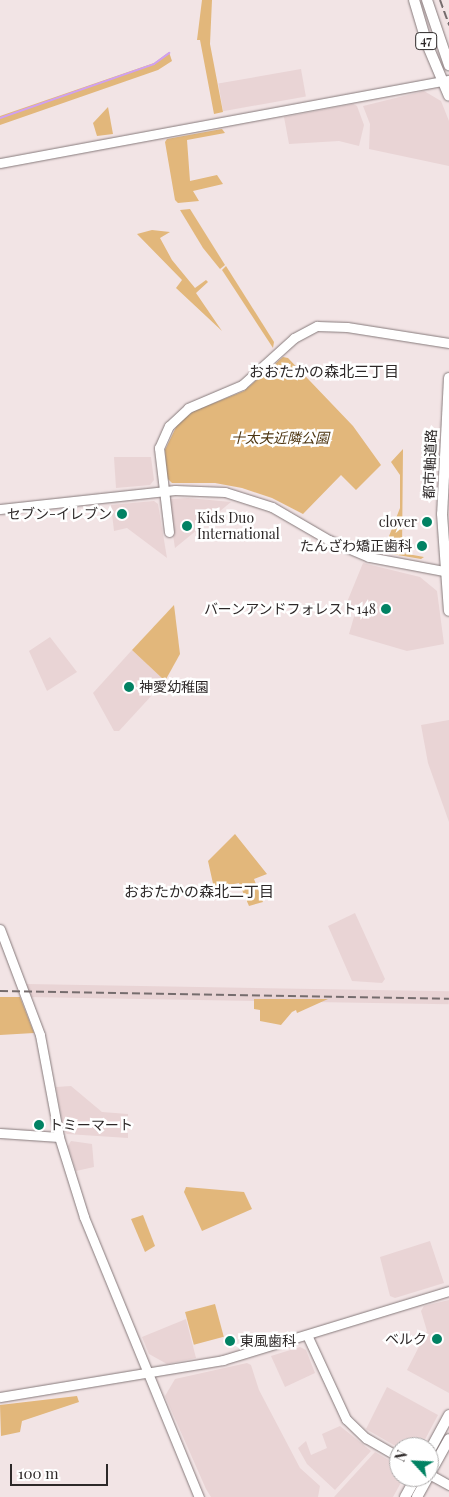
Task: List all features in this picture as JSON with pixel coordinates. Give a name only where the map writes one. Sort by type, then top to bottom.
[{"type":"main road","name":"47","points":[[414,0],[446,80],[449,96]]},
{"type":"main road","name":"47","points":[[427,0],[449,64]]},
{"type":"main road","name":"都市軸道路","points":[[449,378],[442,482],[449,611]]},
{"type":"main road","points":[[437,1437],[449,1415]]},
{"type":"main road","points":[[439,1458],[449,1440]]},
{"type":"street","points":[[0,163],[446,80]]},
{"type":"street","points":[[169,532],[158,448],[174,419],[188,408],[242,385],[303,332],[317,326],[336,325],[449,343]]},
{"type":"street","points":[[0,509],[163,491],[198,490],[240,495],[279,510],[329,540],[369,557],[448,570]]},
{"type":"street","points":[[0,928],[40,1035],[59,1137],[84,1217],[147,1375],[200,1497]]},
{"type":"street","points":[[0,1133],[59,1137]]},
{"type":"street","points":[[0,1398],[147,1375],[223,1360],[449,1291]]},
{"type":"street","points":[[307,1335],[346,1419],[366,1438],[389,1451]]},
{"type":"shaded area","points":[[301,69],[306,97],[223,111],[218,84]]},
{"type":"shaded area","points":[[424,91],[441,101],[449,121],[449,166],[369,149],[370,124],[363,106]]},
{"type":"shaded area","points":[[353,104],[357,106],[364,125],[359,146],[339,141],[289,144],[284,117]]},
{"type":"shaded area","points":[[114,457],[151,457],[154,480],[150,485],[116,488]]},
{"type":"shaded area","name":"Kids Duo International","points":[[188,498],[231,502],[175,548],[168,503],[170,499]]},
{"type":"shaded area","points":[[154,501],[158,504],[167,558],[127,528],[114,531],[111,505]]},
{"type":"shaded area","points":[[363,563],[420,577],[437,591],[444,644],[407,651],[349,634],[356,610],[345,607]]},
{"type":"shaded area","points":[[50,637],[77,672],[47,691],[29,651]]},
{"type":"shaded area","name":"神愛幼稚園","points":[[132,650],[165,681],[119,731],[114,731],[93,693]]},
{"type":"shaded area","points":[[449,720],[449,822],[428,763],[421,725]]},
{"type":"shaded area","points":[[355,913],[385,979],[382,983],[352,981],[328,926]]},
{"type":"shaded area","points":[[27,984],[449,991],[449,1004],[27,997]]},
{"type":"shaded area","points":[[71,1086],[102,1112],[128,1114],[128,1138],[67,1134],[64,1131],[56,1087]]},
{"type":"shaded area","points":[[71,1141],[92,1144],[94,1167],[76,1171],[68,1146]]},
{"type":"shaded area","points":[[430,1241],[444,1283],[395,1298],[390,1296],[380,1257]]},
{"type":"shaded area","name":"ベルク","points":[[449,1300],[449,1393],[407,1370],[427,1331],[421,1311],[424,1306]]},
{"type":"shaded area","points":[[186,1319],[196,1358],[167,1364],[149,1354],[142,1337]]},
{"type":"shaded area","points":[[300,1347],[306,1350],[315,1373],[285,1387],[271,1356]]},
{"type":"shaded area","points":[[247,1363],[251,1365],[259,1390],[300,1468],[320,1486],[318,1497],[211,1497],[206,1489],[165,1396],[175,1379]]},
{"type":"shaded area","points":[[387,1387],[438,1415],[426,1437],[389,1437],[389,1442],[366,1429]]},
{"type":"shaded area","points":[[340,1426],[371,1451],[335,1490],[307,1464],[298,1448],[306,1441],[311,1455],[327,1448],[322,1434]]},
{"type":"shaded area","points":[[375,1452],[389,1460],[389,1487],[398,1487],[393,1497],[334,1497]]},
{"type":"green space","points":[[202,0],[212,0],[210,44],[223,112],[214,114],[200,40],[197,40]]},
{"type":"green space","points":[[169,52],[172,61],[158,70],[0,125],[0,116],[154,63]]},
{"type":"green space","points":[[108,107],[113,134],[97,136],[93,123]]},
{"type":"green space","points":[[222,129],[225,133],[187,140],[190,181],[217,175],[223,184],[193,191],[199,201],[178,203],[175,200],[165,142],[167,139]]},
{"type":"green space","points":[[190,209],[225,265],[220,269],[203,248],[180,210]]},
{"type":"green space","points":[[152,230],[170,232],[160,238],[172,260],[195,288],[206,280],[208,282],[196,293],[222,331],[176,288],[182,280],[137,234]]},
{"type":"green space","points":[[226,266],[274,342],[273,348],[222,270]]},
{"type":"green space","name":"十太夫近隣公園","points":[[283,357],[288,358],[353,426],[381,465],[356,490],[341,475],[303,514],[272,498],[242,488],[215,483],[172,483],[167,478],[165,450],[178,423],[194,411],[244,391]]},
{"type":"green space","points":[[403,449],[402,553],[424,557],[421,559],[386,553],[384,549],[400,508],[400,475],[391,462]]},
{"type":"green space","points":[[174,605],[180,654],[165,681],[132,650]]},
{"type":"green space","points":[[235,834],[267,874],[254,879],[263,902],[249,906],[239,883],[214,888],[208,861]]},
{"type":"green space","points":[[0,997],[20,997],[34,1033],[0,1035]]},
{"type":"green space","points":[[254,999],[328,999],[297,1013],[296,1010],[292,1012],[281,1025],[260,1021],[260,1010],[254,1009]]},
{"type":"green space","points":[[186,1187],[244,1192],[252,1209],[202,1231],[184,1192]]},
{"type":"green space","points":[[143,1215],[155,1246],[145,1252],[131,1219]]},
{"type":"green space","points":[[215,1304],[224,1337],[194,1345],[185,1312]]},
{"type":"green space","points":[[77,1396],[79,1402],[22,1421],[20,1432],[1,1436],[0,1405]]},
{"type":"waterway","points":[[0,118],[154,64],[169,53]]},
{"type":"railway","points":[[440,0],[449,25]]},
{"type":"railway","points":[[0,991],[449,999]]},
{"type":"place","name":"セブン-イレブン","points":[[122,514]]},
{"type":"place","name":"clover","points":[[427,522]]},
{"type":"place","name":"Kids Duo International","points":[[187,526]]},
{"type":"place","name":"たんざわ矯正歯科","points":[[422,546]]},
{"type":"place","name":"バーンアンドフォレスト148","points":[[386,609]]},
{"type":"place","name":"神愛幼稚園","points":[[129,687]]},
{"type":"place","name":"トミーマート","points":[[39,1125]]},
{"type":"place","name":"ベルク","points":[[437,1339]]},
{"type":"place","name":"東風歯科","points":[[230,1341]]},
{"type":"district","name":"おおたかの森北三丁目","points":[[324,372]]},
{"type":"district","name":"おおたかの森北二丁目","points":[[199,892]]}]
